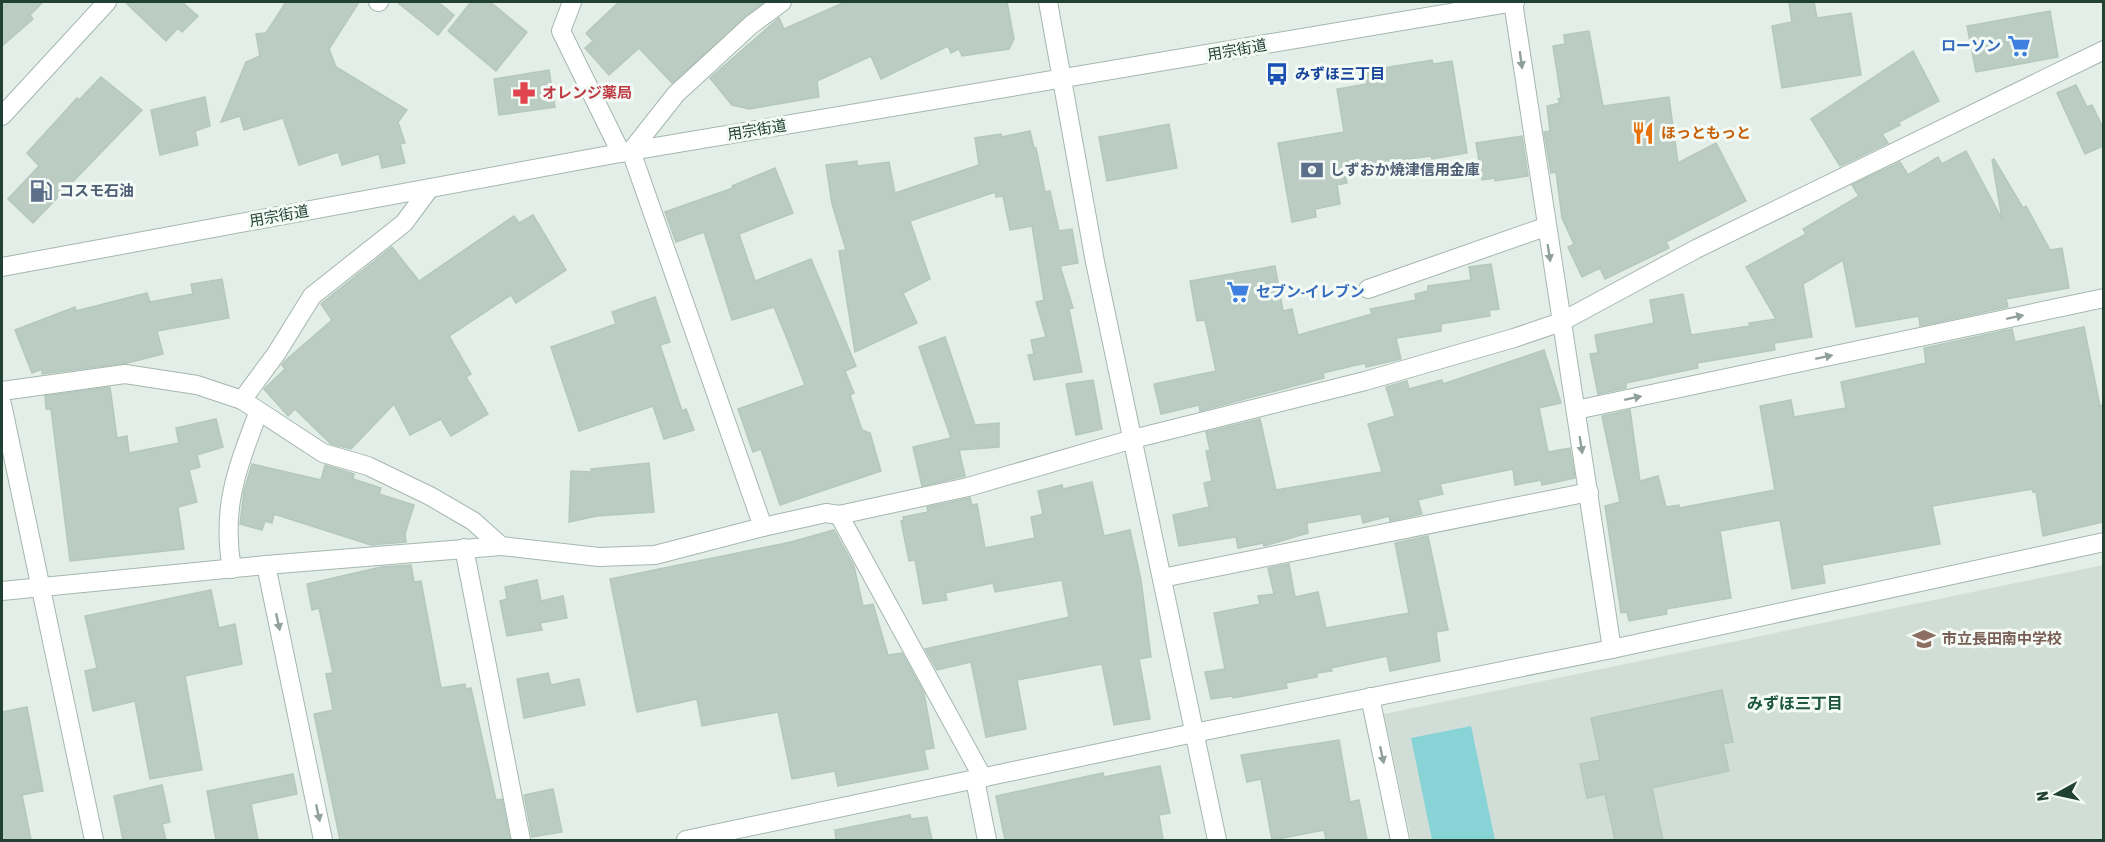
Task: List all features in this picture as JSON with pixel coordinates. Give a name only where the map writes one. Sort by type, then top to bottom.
[{"type":"street","points":[[2,116],[107,2]]},
{"type":"street","points":[[572,2],[561,32],[626,152],[763,527]]},
{"type":"street","points":[[626,152],[676,94],[751,25],[782,2]]},
{"type":"street","points":[[1048,2],[1095,262],[1217,840]]},
{"type":"street","points":[[1513,2],[1545,227],[1576,410],[1612,649]]},
{"type":"street","name":"用宗街道","points":[[2,267],[626,152],[1513,2]]},
{"type":"street","points":[[2,591],[464,548],[501,546],[599,557],[655,555],[826,513],[839,514],[968,487],[1133,439],[1365,381],[1561,322],[1696,249],[2103,50]]},
{"type":"street","points":[[242,400],[276,354],[312,296],[404,223],[430,188]]},
{"type":"street","points":[[1368,289],[1545,227]]},
{"type":"street","points":[[1576,410],[2103,298]]},
{"type":"street","points":[[2,391],[125,374],[197,385],[242,400],[258,413],[323,453],[368,466],[430,496],[473,521],[501,546]]},
{"type":"street","points":[[2,404],[94,840]]},
{"type":"street","points":[[232,569],[227,541],[228,510],[234,477],[258,413]]},
{"type":"street","points":[[1162,578],[1589,492]]},
{"type":"street","points":[[839,514],[979,779],[987,840]]},
{"type":"street","points":[[686,840],[765,833],[979,779],[1194,733],[1612,649],[2103,542]]},
{"type":"street","points":[[464,548],[521,840]]},
{"type":"street","points":[[266,565],[323,840]]},
{"type":"street","points":[[1370,697],[1400,840]]},
{"type":"shaded area","name":"市立長田南中学校","points":[[2103,565],[2103,840],[1411,840],[1384,714]]},
{"type":"water","points":[[1471,726],[1495,840],[1432,840],[1411,738]]},
{"type":"building","points":[[2,2],[43,2],[30,15],[33,19],[2,46]]},
{"type":"building","points":[[125,2],[182,2],[198,16],[182,32],[178,28],[166,41]]},
{"type":"building","points":[[286,2],[359,2],[329,49],[336,67],[407,110],[398,122],[405,143],[400,144],[405,163],[382,168],[379,154],[342,165],[338,152],[299,165],[283,118],[244,130],[240,116],[221,122],[246,62],[260,56],[256,34],[266,33]]},
{"type":"building","points":[[397,2],[438,2],[454,15],[438,35]]},
{"type":"building","points":[[471,2],[490,2],[527,32],[496,71],[448,31]]},
{"type":"building","points":[[619,2],[764,2],[672,83],[639,48],[609,75],[585,48],[593,41],[586,33]]},
{"type":"building","points":[[845,2],[1007,2],[1014,39],[1009,49],[962,56],[959,49],[951,53],[948,46],[881,79],[871,56],[817,81],[819,97],[749,109],[732,105],[710,78],[779,18],[784,29]]},
{"type":"building","points":[[1789,2],[1814,2],[1817,18],[1851,13],[1861,75],[1782,88],[1772,26],[1792,22]]},
{"type":"building","points":[[2050,11],[2058,57],[1976,72],[1967,26]]},
{"type":"building","points":[[1589,31],[1603,106],[1669,97],[1678,163],[1716,143],[1746,201],[1666,242],[1669,248],[1605,279],[1600,268],[1582,277],[1568,247],[1574,244],[1562,218],[1556,172],[1551,173],[1544,132],[1550,131],[1547,106],[1560,103],[1558,99],[1561,98],[1553,46],[1565,44],[1564,35]]},
{"type":"building","points":[[1913,51],[1939,101],[1899,122],[1900,125],[1882,134],[1888,143],[1840,166],[1811,119]]},
{"type":"building","points":[[1432,60],[1433,64],[1452,61],[1467,153],[1344,169],[1347,183],[1337,185],[1340,204],[1315,209],[1316,217],[1292,222],[1278,143],[1344,132],[1337,89],[1367,84],[1364,71]]},
{"type":"building","points":[[549,70],[555,107],[499,115],[494,79]]},
{"type":"building","points":[[101,77],[142,110],[33,223],[8,199],[39,166],[27,153],[77,98],[79,100]]},
{"type":"building","points":[[2076,85],[2087,107],[2092,105],[2103,128],[2103,146],[2085,154],[2057,93]]},
{"type":"building","points":[[205,97],[210,126],[195,131],[198,145],[160,155],[151,110]]},
{"type":"building","points":[[1169,124],[1177,168],[1107,181],[1099,137]]},
{"type":"building","points":[[1030,131],[1045,192],[1050,191],[1059,231],[1072,229],[1078,263],[1060,266],[1073,308],[1069,309],[1082,372],[1034,380],[1028,355],[1034,354],[1031,340],[1046,337],[1036,302],[1044,300],[1032,226],[1010,230],[1003,196],[996,197],[995,192],[910,221],[930,279],[903,293],[917,323],[855,352],[839,251],[846,250],[832,204],[826,165],[857,161],[857,166],[889,162],[895,193],[979,165],[975,138],[1001,134],[1002,137]]},
{"type":"building","points":[[1522,136],[1528,176],[1495,181],[1495,178],[1482,180],[1476,143]]},
{"type":"building","points":[[1966,151],[2002,219],[1992,160],[1994,159],[2023,208],[2026,206],[2050,250],[2062,248],[2069,288],[2006,299],[2008,307],[1920,326],[1919,316],[1856,327],[1843,260],[1803,284],[1812,337],[1774,343],[1775,350],[1697,363],[1698,368],[1626,383],[1626,388],[1598,394],[1590,354],[1598,353],[1595,335],[1654,323],[1650,300],[1683,294],[1691,335],[1750,326],[1749,323],[1776,319],[1746,267],[1806,234],[1803,229],[1859,196],[1852,185],[1900,162],[1908,175],[1938,157],[1942,164]]},
{"type":"building","points":[[775,168],[793,213],[739,234],[755,281],[811,259],[856,366],[845,371],[854,393],[850,395],[862,430],[870,433],[881,471],[780,505],[761,449],[753,452],[738,409],[805,385],[786,336],[774,307],[732,320],[704,232],[676,242],[665,212],[733,188],[732,186]]},
{"type":"building","points":[[533,215],[566,270],[516,303],[511,295],[449,336],[471,374],[466,377],[488,414],[451,436],[441,419],[410,435],[394,404],[351,449],[331,444],[295,409],[288,416],[264,389],[285,369],[282,365],[286,360],[332,320],[321,304],[392,247],[419,281],[514,216],[519,223]]},
{"type":"building","points":[[1491,264],[1499,309],[1489,310],[1490,316],[1441,324],[1441,331],[1396,338],[1401,359],[1366,367],[1365,363],[1323,373],[1324,378],[1200,411],[1199,405],[1161,414],[1154,384],[1216,371],[1205,320],[1197,321],[1190,281],[1275,266],[1283,311],[1292,309],[1298,335],[1372,314],[1370,309],[1416,300],[1415,294],[1428,291],[1428,286],[1471,280],[1469,267]]},
{"type":"building","points":[[222,279],[229,318],[157,331],[163,354],[127,363],[42,374],[42,369],[32,373],[15,330],[75,307],[76,311],[147,293],[150,302],[193,294],[191,284]]},
{"type":"building","points":[[655,297],[670,342],[660,345],[682,411],[686,409],[694,430],[664,439],[653,406],[579,431],[551,347],[616,324],[612,312]]},
{"type":"building","points":[[2084,327],[2100,406],[2103,405],[2103,522],[2043,536],[2036,492],[2032,489],[1932,506],[1940,544],[1822,565],[1825,583],[1792,589],[1780,520],[1720,531],[1731,598],[1666,609],[1667,614],[1629,621],[1627,612],[1621,613],[1605,506],[1620,502],[1602,416],[1630,410],[1640,481],[1658,476],[1666,507],[1679,505],[1679,508],[1775,490],[1760,406],[1791,400],[1794,417],[1846,408],[1841,382],[1926,363],[1924,348],[2012,329],[2015,342]]},
{"type":"building","points":[[945,337],[975,425],[999,423],[999,447],[959,450],[965,476],[922,486],[913,447],[951,438],[919,347]]},
{"type":"building","points":[[1544,350],[1561,403],[1539,408],[1548,452],[1570,448],[1575,478],[1542,485],[1541,480],[1515,485],[1513,469],[1440,484],[1443,494],[1418,500],[1422,514],[1390,521],[1389,516],[1363,523],[1361,514],[1307,523],[1308,533],[1264,546],[1263,543],[1238,548],[1236,537],[1179,546],[1173,515],[1209,507],[1204,483],[1212,481],[1206,451],[1210,450],[1206,432],[1260,419],[1276,490],[1382,472],[1368,424],[1395,416],[1386,387],[1407,381],[1409,389],[1442,380],[1443,384]]},
{"type":"building","points":[[1093,380],[1102,429],[1076,435],[1066,384]]},
{"type":"building","points":[[110,387],[117,438],[127,436],[129,453],[179,443],[176,428],[216,419],[223,447],[197,455],[200,467],[189,470],[197,502],[178,507],[184,549],[70,561],[51,409],[46,409],[45,396]]},
{"type":"building","points":[[649,463],[654,512],[597,516],[569,522],[571,471],[592,472],[591,469]]},
{"type":"building","points":[[252,464],[321,480],[325,465],[354,474],[353,479],[381,488],[379,494],[414,505],[405,534],[406,542],[371,545],[274,514],[272,523],[265,521],[262,530],[240,524],[244,491]]},
{"type":"building","points":[[1092,482],[1104,536],[1130,530],[1141,580],[1151,657],[1139,659],[1150,719],[1114,725],[1102,664],[1017,680],[1026,729],[986,737],[971,662],[937,670],[925,649],[1069,617],[1062,580],[995,592],[993,583],[945,593],[947,600],[923,604],[915,560],[909,561],[901,521],[904,520],[903,517],[928,512],[927,507],[970,498],[972,505],[977,504],[985,548],[1035,538],[1031,517],[1043,514],[1038,491],[1062,485],[1063,489]]},
{"type":"building","points":[[834,530],[854,566],[863,606],[873,604],[888,655],[902,653],[924,693],[934,748],[924,750],[928,769],[838,786],[835,771],[792,779],[778,712],[702,726],[697,699],[637,712],[610,579],[791,542]]},
{"type":"building","points":[[1428,536],[1448,630],[1436,632],[1440,661],[1390,671],[1387,656],[1331,668],[1332,671],[1317,673],[1317,677],[1286,683],[1287,688],[1233,698],[1232,696],[1211,699],[1205,672],[1225,669],[1214,613],[1260,604],[1258,596],[1274,594],[1268,568],[1289,564],[1295,597],[1318,592],[1326,628],[1409,613],[1395,543]]},
{"type":"building","points":[[411,565],[414,582],[421,581],[441,688],[465,684],[466,689],[471,688],[496,800],[502,799],[510,840],[340,840],[314,714],[333,710],[326,674],[333,673],[319,608],[312,610],[307,584],[381,567]]},
{"type":"building","points":[[537,580],[541,601],[563,596],[567,618],[540,623],[542,630],[507,636],[500,601],[507,599],[505,587]]},
{"type":"building","points":[[211,590],[219,628],[235,624],[242,664],[185,676],[202,770],[150,779],[135,701],[93,711],[85,671],[97,668],[85,616]]},
{"type":"building","points":[[548,673],[551,685],[579,679],[585,705],[524,718],[517,679]]},
{"type":"building","points":[[1722,690],[1733,742],[1723,744],[1729,771],[1652,788],[1663,840],[1615,840],[1605,794],[1587,798],[1580,764],[1600,760],[1591,718]]},
{"type":"building","points":[[27,707],[43,791],[22,795],[31,840],[2,840],[2,712]]},
{"type":"building","points":[[1339,740],[1350,802],[1359,800],[1367,840],[1326,840],[1324,830],[1272,840],[1261,779],[1247,782],[1241,755]]},
{"type":"building","points":[[1160,766],[1170,813],[1159,815],[1163,840],[1005,840],[996,796],[1103,773],[1104,777]]},
{"type":"building","points":[[293,774],[297,794],[251,804],[258,840],[216,840],[207,791]]},
{"type":"building","points":[[162,785],[170,822],[162,824],[166,840],[123,840],[114,796]]},
{"type":"building","points":[[553,789],[562,832],[532,837],[524,795]]},
{"type":"building","points":[[910,815],[911,819],[927,817],[932,840],[836,840],[835,830]]},
{"type":"place","name":"ローソン","points":[[2019,46]]},
{"type":"place","name":"みずほ三丁目","points":[[1277,74]]},
{"type":"place","name":"オレンジ薬局","points":[[524,93]]},
{"type":"place","name":"ほっともっと","points":[[1643,133]]},
{"type":"place","name":"しずおか焼津信用金庫","points":[[1312,170]]},
{"type":"place","name":"コスモ石油","points":[[41,191]]},
{"type":"place","name":"セブン-イレブン","points":[[1238,292]]},
{"type":"place","name":"市立長田南中学校","points":[[1924,639]]},
{"type":"district","name":"みずほ三丁目","points":[[1795,703]]}]
